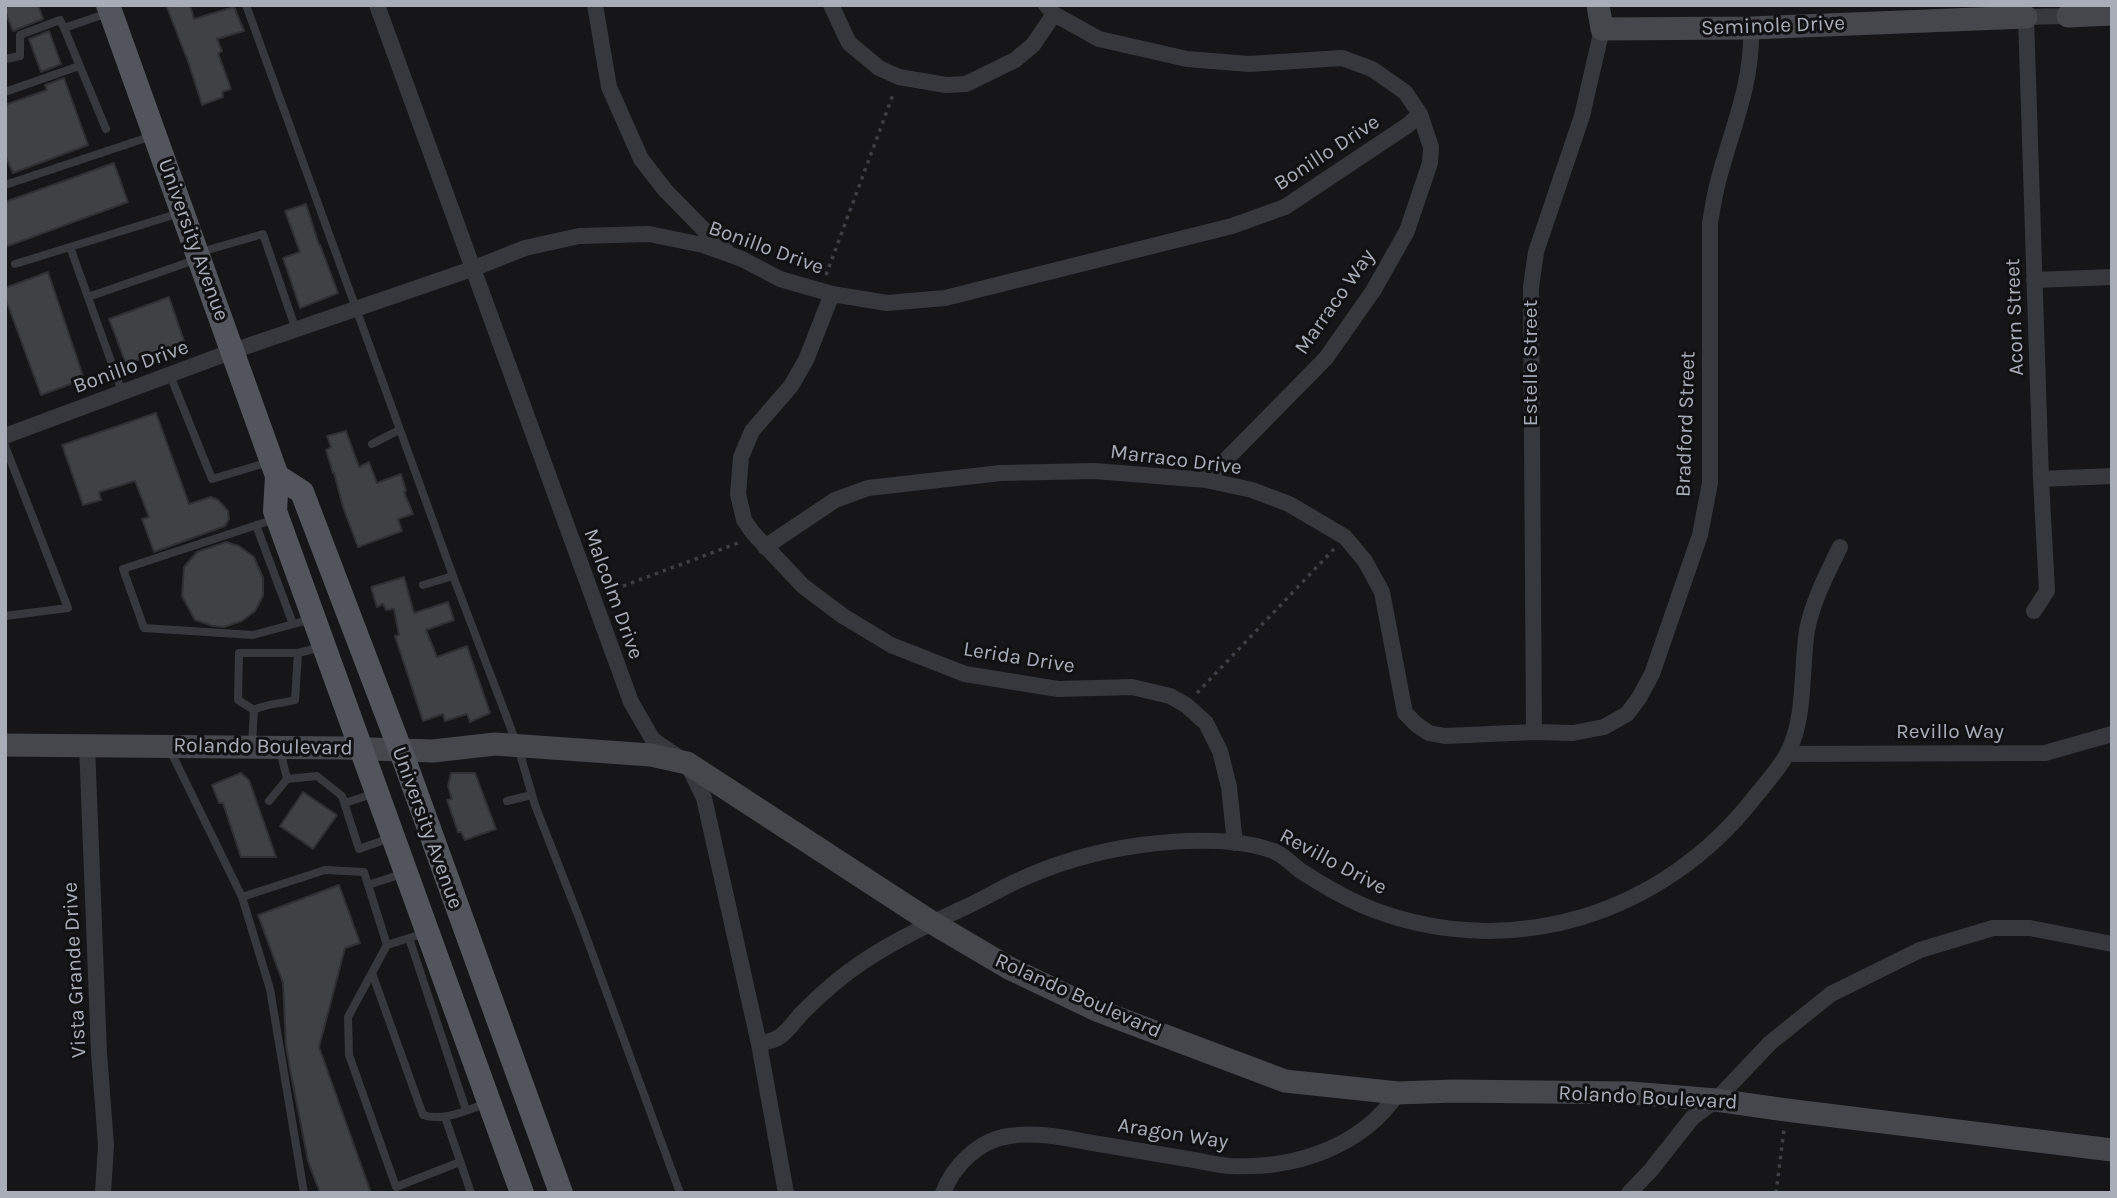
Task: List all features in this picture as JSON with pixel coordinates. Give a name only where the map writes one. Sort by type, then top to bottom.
[{"type":"main road","name":"University Avenue","points":[[109,9],[275,468],[275,511],[267,522],[303,621],[324,646],[394,836],[407,872],[419,935],[478,1106],[522,1193]]},
{"type":"main road","name":"University Avenue","points":[[275,468],[302,492],[400,749],[561,1193]]},
{"type":"street","name":"Malcolm Drive","points":[[377,5],[631,702],[653,740],[687,763],[705,798],[759,1044],[786,1193]]},
{"type":"street","points":[[831,5],[849,43],[878,68],[899,77],[946,85],[966,84],[1015,60],[1033,45],[1050,10],[1098,38],[1186,59],[1249,64],[1342,58],[1372,69],[1405,92],[1420,114]]},
{"type":"street","name":"Estelle Street","points":[[1534,732],[1531,287],[1536,252],[1582,116],[1602,29],[1598,5]]},
{"type":"street","points":[[599,6],[609,87],[641,159],[665,190],[715,241],[742,259]]},
{"type":"street","name":"Seminole Drive","points":[[1602,29],[1751,28],[2026,17],[2068,10],[2112,14]]},
{"type":"street","name":"Acorn Street","points":[[2026,17],[2047,591],[2034,611]]},
{"type":"street","name":"Bradford Street","points":[[1534,732],[1573,733],[1604,727],[1626,713],[1639,698],[1652,674],[1700,535],[1710,483],[1710,223],[1717,186],[1742,106],[1751,48],[1751,28]]},
{"type":"street","name":"Bonillo Drive","points":[[5,436],[233,351],[472,269],[525,248],[579,236],[649,234],[703,245],[742,259],[780,278],[826,293],[887,303],[945,298],[1232,226],[1284,207],[1408,125],[1420,114]]},
{"type":"street","name":"Marraco Way","points":[[1206,480],[1326,358],[1373,292],[1407,231],[1430,163],[1431,147],[1420,114]]},
{"type":"street","points":[[2034,280],[2112,277]]},
{"type":"street","name":"Lerida Drive","points":[[826,293],[806,360],[791,386],[752,431],[741,457],[738,494],[744,520],[803,586],[843,617],[891,645],[965,674],[1058,689],[1132,687],[1170,696],[1186,705],[1206,723],[1220,751],[1229,787],[1235,843]]},
{"type":"street","name":"Marraco Drive","points":[[761,542],[835,500],[868,488],[1001,473],[1095,471],[1206,480],[1252,490],[1289,503],[1346,537],[1366,561],[1382,592],[1405,713],[1418,725],[1429,733],[1445,736],[1534,732]]},
{"type":"street","points":[[2041,479],[2112,476]]},
{"type":"street","name":"Revillo Drive","points":[[759,1044],[780,1037],[816,999],[861,963],[931,922],[1035,873],[1097,853],[1141,845],[1175,842],[1235,843],[1275,851],[1298,869],[1339,894],[1374,910],[1430,926],[1517,930],[1600,912],[1626,902],[1675,874],[1712,845],[1739,817],[1787,754],[1797,720],[1808,629],[1818,595],[1840,547]]},
{"type":"street","name":"Revillo Way","points":[[1787,754],[2045,753],[2112,734]]},
{"type":"street","name":"Rolando Boulevard","points":[[5,745],[433,751],[495,744],[651,755],[687,763],[931,922],[1009,968],[1099,1011],[1285,1081],[1398,1093],[1631,1093],[1716,1100],[2112,1150]]},
{"type":"street","name":"Vista Grande Drive","points":[[87,745],[99,1053],[106,1145],[103,1193]]},
{"type":"street","points":[[1629,1193],[1692,1118],[1716,1100],[1770,1043],[1831,994],[1920,950],[1993,928],[2029,928],[2112,944]]},
{"type":"street","name":"Aragon Way","points":[[943,1193],[951,1176],[970,1155],[982,1146],[1008,1136],[1051,1136],[1229,1166],[1276,1165],[1328,1151],[1359,1134],[1387,1110],[1398,1093]]},
{"type":"lane","points":[[246,5],[399,430],[518,747],[532,794],[680,1193]]},
{"type":"lane","points":[[64,28],[109,9]]},
{"type":"lane","points":[[5,59],[20,56],[20,35],[60,20],[106,129]]},
{"type":"lane","points":[[5,92],[79,66]]},
{"type":"lane","points":[[5,185],[155,135]]},
{"type":"lane","points":[[15,264],[183,212]]},
{"type":"lane","points":[[88,297],[263,234],[296,330]]},
{"type":"lane","points":[[70,247],[122,393]]},
{"type":"lane","points":[[170,375],[212,479],[275,468]]},
{"type":"lane","points":[[372,444],[399,430]]},
{"type":"lane","points":[[5,446],[68,608],[5,616]]},
{"type":"lane","points":[[267,522],[123,569],[144,628],[253,635],[303,621]]},
{"type":"lane","points":[[423,585],[453,576]]},
{"type":"lane","points":[[254,710],[238,700],[239,653],[298,653],[324,646]]},
{"type":"lane","points":[[254,710],[264,705],[295,700],[298,653]]},
{"type":"lane","points":[[252,747],[254,710]]},
{"type":"lane","points":[[168,746],[242,897],[270,989],[304,1193]]},
{"type":"lane","points":[[279,747],[287,779]]},
{"type":"lane","points":[[269,801],[287,779],[317,776],[342,796],[359,849],[394,836]]},
{"type":"lane","points":[[345,803],[378,792]]},
{"type":"lane","points":[[507,801],[532,794]]},
{"type":"lane","points":[[242,897],[326,870],[364,872],[387,944],[348,1017],[349,1055],[396,1186],[460,1162]]},
{"type":"lane","points":[[368,885],[407,872]]},
{"type":"lane","points":[[387,944],[419,935]]},
{"type":"lane","points":[[372,973],[421,1112],[427,1116],[445,1117],[478,1106]]},
{"type":"lane","points":[[445,1117],[471,1193]]},
{"type":"path","points":[[826,293],[899,77]]},
{"type":"path","points":[[1186,705],[1346,537]]},
{"type":"path","points":[[592,597],[761,542]]},
{"type":"path","points":[[1776,1193],[1786,1110]]},
{"type":"building","points":[[5,5],[38,5],[43,19],[13,31]]},
{"type":"building","points":[[166,5],[190,5],[194,19],[234,7],[244,31],[217,39],[222,51],[218,53],[231,89],[222,92],[223,97],[202,105]]},
{"type":"building","points":[[49,31],[61,64],[41,72],[29,39]]},
{"type":"building","points":[[64,78],[88,145],[13,173],[5,155],[5,105],[47,90],[45,85]]},
{"type":"building","points":[[114,163],[128,202],[5,247],[5,202]]},
{"type":"building","points":[[306,204],[338,293],[300,308],[283,258],[300,252],[285,211]]},
{"type":"building","points":[[48,272],[84,379],[41,395],[5,297],[5,288]]},
{"type":"building","points":[[169,297],[185,344],[126,364],[109,319]]},
{"type":"building","points":[[156,413],[189,504],[211,497],[218,500],[228,511],[229,519],[225,526],[154,552],[142,519],[149,517],[135,481],[99,492],[101,500],[83,505],[62,445]]},
{"type":"building","points":[[346,431],[359,467],[369,462],[377,483],[401,474],[406,491],[404,492],[413,514],[398,519],[402,531],[358,547],[326,450],[331,447],[327,436]]},
{"type":"building","points":[[226,542],[239,546],[254,557],[263,578],[263,596],[255,611],[242,621],[224,627],[195,620],[182,596],[184,567],[197,552]]},
{"type":"building","points":[[404,577],[414,613],[448,602],[454,620],[426,630],[437,657],[467,646],[490,713],[470,722],[467,714],[445,721],[443,714],[423,721],[395,636],[399,635],[394,609],[386,610],[383,604],[377,607],[371,587]]},
{"type":"building","points":[[241,773],[249,780],[276,857],[241,857],[223,803],[219,803],[212,785]]},
{"type":"building","points":[[451,773],[475,773],[496,829],[465,840],[461,832],[458,832],[447,800],[452,799],[448,786]]},
{"type":"building","points":[[303,792],[337,815],[313,849],[280,826]]},
{"type":"building","points":[[339,885],[360,943],[345,948],[319,1047],[371,1193],[320,1193],[308,1161],[290,1069],[286,1046],[283,983],[258,915]]}]
